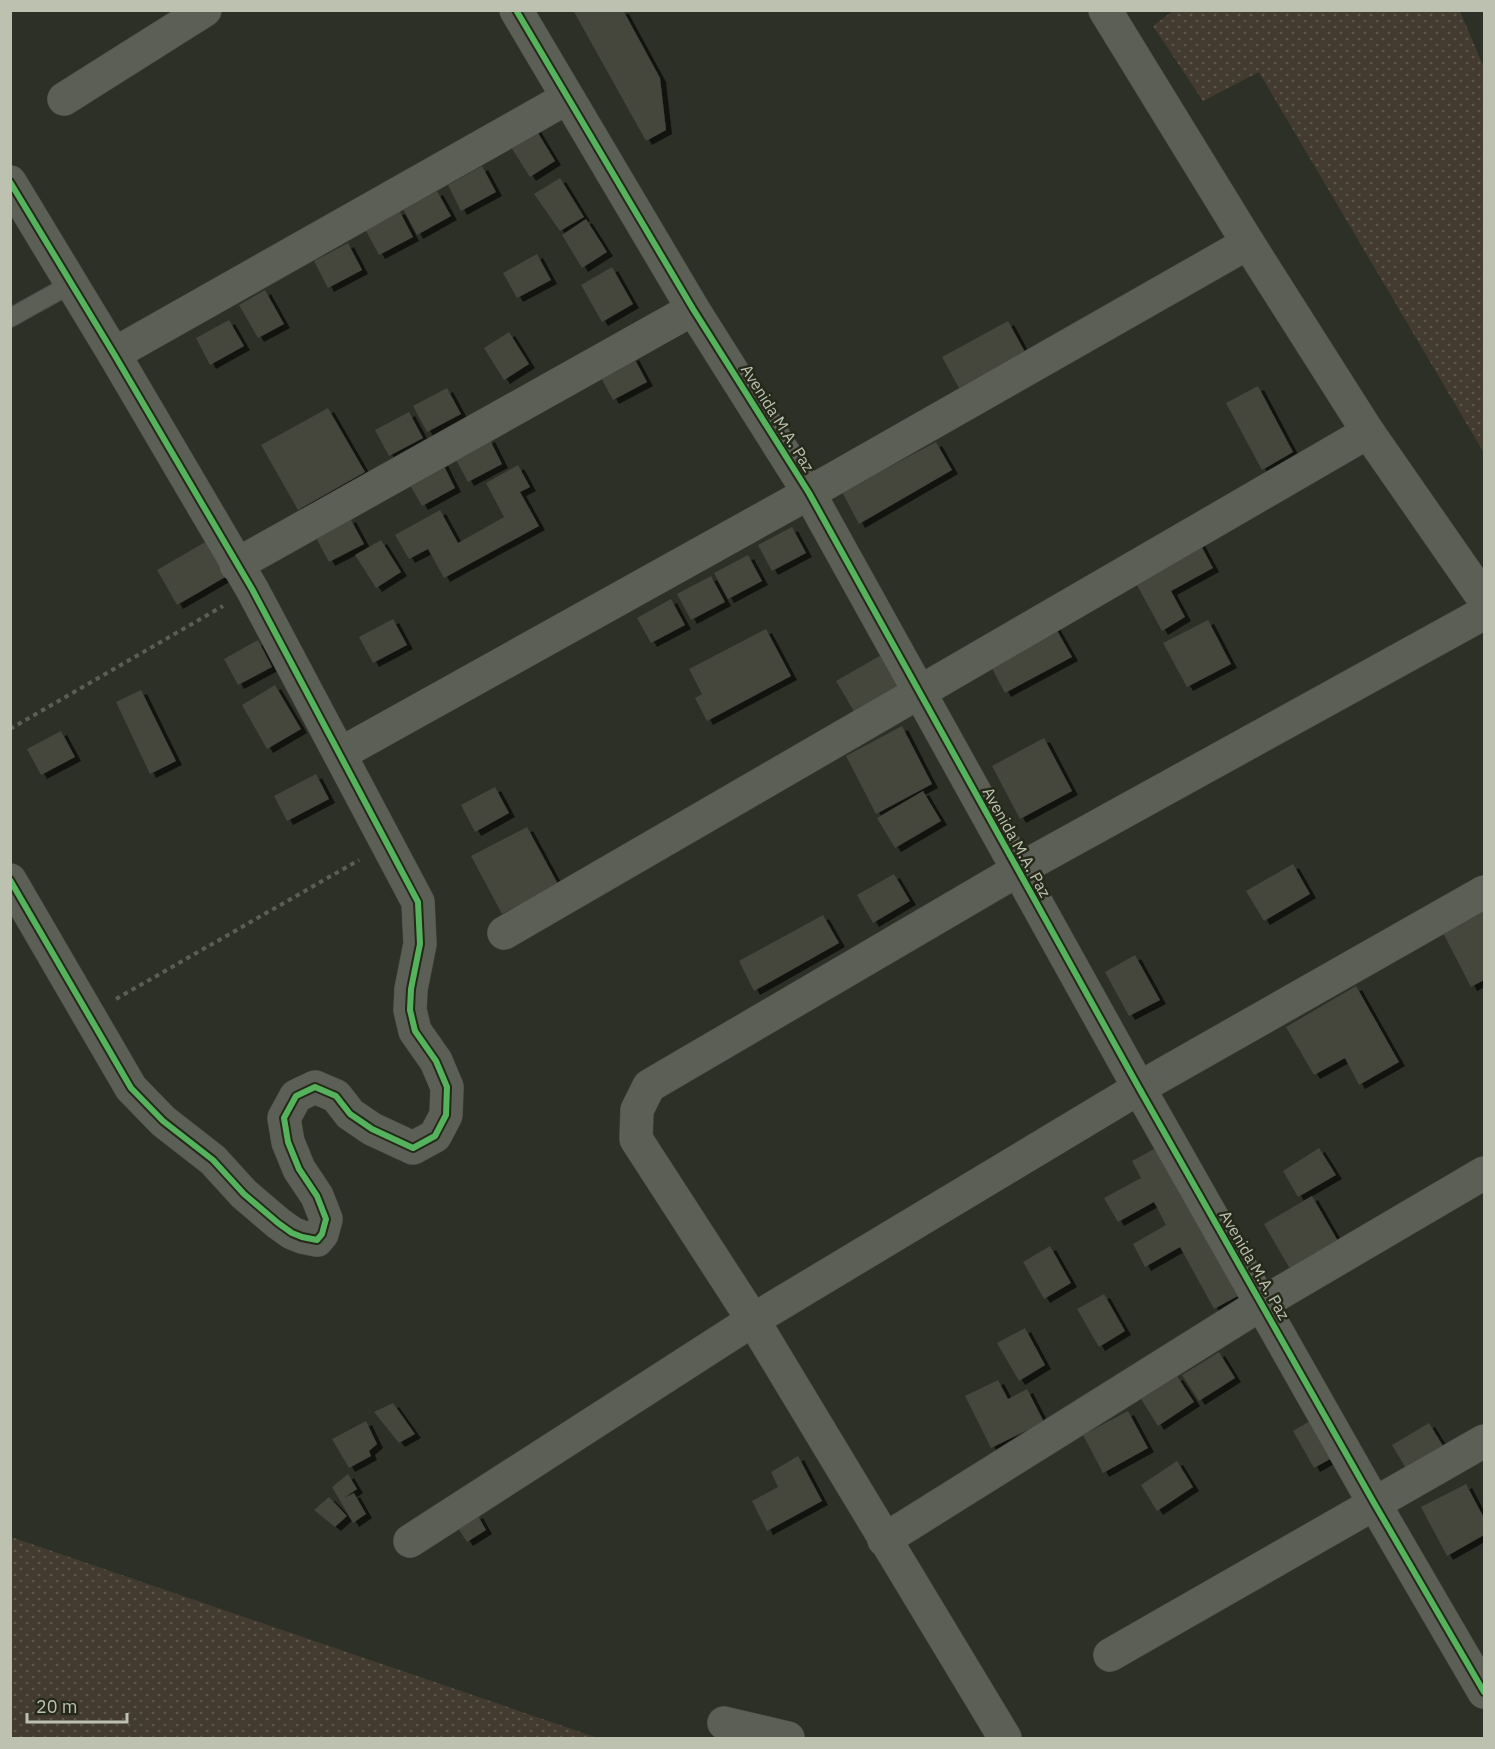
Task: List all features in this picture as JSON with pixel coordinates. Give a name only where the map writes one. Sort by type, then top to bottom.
[{"type":"street","points":[[64,99],[204,10]]},
{"type":"street","name":"Avenida M.A. Paz","points":[[516,10],[693,309],[808,493],[1139,1088],[1374,1503],[1485,1692]]},
{"type":"street","points":[[1105,10],[1248,243],[1368,432],[1485,599]]},
{"type":"street","points":[[114,354],[567,98]]},
{"type":"street","points":[[10,182],[114,354],[244,577],[389,844],[418,902],[420,944],[411,989],[410,1010],[415,1031],[436,1061],[447,1087],[446,1115],[435,1137],[413,1148],[372,1129],[350,1113],[336,1096],[315,1087],[296,1096],[284,1118],[288,1143],[299,1169],[317,1196],[326,1219],[322,1234],[317,1240],[302,1238],[292,1233],[244,1194],[213,1160],[163,1120],[131,1088],[10,880]]},
{"type":"street","points":[[340,754],[808,493],[1248,243]]},
{"type":"street","points":[[244,577],[693,309]]},
{"type":"street","points":[[504,933],[1368,432]]},
{"type":"street","points":[[1005,1738],[753,1320],[636,1139],[637,1110],[649,1086],[1018,870],[1485,613]]},
{"type":"street","points":[[410,1541],[753,1320],[1139,1088],[1485,892]]},
{"type":"street","points":[[884,1540],[1261,1304],[1485,1173]]},
{"type":"street","points":[[1110,1655],[1485,1441]]},
{"type":"street","points":[[724,1723],[788,1738]]},
{"type":"lane","points":[[10,318],[71,284]]},
{"type":"path","points":[[10,729],[244,577]]},
{"type":"path","points":[[87,1015],[389,844]]},
{"type":"shaded area","points":[[1173,11],[1460,11],[1484,68],[1484,453],[1259,72],[1203,101],[1153,26]]},
{"type":"shaded area","points":[[11,1537],[598,1738],[11,1738]]},
{"type":"building","points":[[573,10],[623,10],[660,78],[666,130],[646,141]]},
{"type":"building","points":[[535,128],[555,161],[530,177],[509,144]]},
{"type":"building","points":[[482,166],[496,192],[461,211],[448,185]]},
{"type":"building","points":[[560,178],[584,217],[560,231],[534,194]]},
{"type":"building","points":[[437,191],[451,216],[417,235],[403,209]]},
{"type":"building","points":[[399,210],[413,237],[379,255],[365,229]]},
{"type":"building","points":[[586,219],[607,252],[582,268],[562,235]]},
{"type":"building","points":[[348,243],[362,270],[328,288],[314,261]]},
{"type":"building","points":[[537,254],[551,280],[517,298],[503,273]]},
{"type":"building","points":[[612,267],[633,304],[602,322],[581,285]]},
{"type":"building","points":[[265,290],[284,324],[258,338],[239,305]]},
{"type":"building","points":[[229,320],[244,346],[210,365],[196,338]]},
{"type":"building","points":[[1008,321],[1025,352],[959,388],[942,357]]},
{"type":"building","points":[[509,332],[529,364],[504,380],[484,348]]},
{"type":"building","points":[[633,356],[647,382],[613,400],[599,374]]},
{"type":"building","points":[[1258,386],[1293,452],[1262,470],[1226,403]]},
{"type":"building","points":[[447,388],[461,414],[427,432],[413,406]]},
{"type":"building","points":[[328,408],[365,472],[298,510],[261,445]]},
{"type":"building","points":[[409,412],[423,438],[389,456],[375,430]]},
{"type":"building","points":[[489,438],[502,464],[468,482],[454,456]]},
{"type":"building","points":[[936,442],[952,470],[859,524],[842,492]]},
{"type":"building","points":[[442,462],[455,488],[422,506],[407,480]]},
{"type":"building","points":[[518,465],[530,487],[520,492],[539,526],[444,578],[428,549],[409,559],[395,535],[440,510],[458,543],[504,517],[486,483]]},
{"type":"building","points":[[350,518],[364,544],[329,562],[315,536]]},
{"type":"building","points":[[792,527],[806,553],[772,571],[758,545]]},
{"type":"building","points":[[1197,538],[1213,568],[1171,591],[1185,617],[1162,631],[1131,574]]},
{"type":"building","points":[[381,540],[401,572],[376,588],[355,555]]},
{"type":"building","points":[[207,541],[227,576],[177,605],[157,570]]},
{"type":"building","points":[[748,555],[762,581],[728,599],[714,573]]},
{"type":"building","points":[[711,576],[725,602],[691,620],[677,594]]},
{"type":"building","points":[[671,599],[685,625],[651,643],[637,618]]},
{"type":"building","points":[[393,619],[407,645],[373,663],[359,637]]},
{"type":"building","points":[[1208,620],[1231,664],[1187,687],[1163,643]]},
{"type":"building","points":[[1054,625],[1072,657],[1005,693],[988,661]]},
{"type":"building","points":[[766,629],[791,676],[707,721],[695,698],[702,694],[689,669]]},
{"type":"building","points":[[258,640],[272,667],[238,685],[224,659]]},
{"type":"building","points":[[883,654],[902,686],[855,713],[836,681]]},
{"type":"building","points":[[275,685],[301,729],[267,749],[242,705]]},
{"type":"building","points":[[141,690],[176,761],[150,774],[116,702]]},
{"type":"building","points":[[902,726],[932,784],[876,814],[846,756]]},
{"type":"building","points":[[61,731],[75,757],[41,775],[27,749]]},
{"type":"building","points":[[1044,738],[1072,791],[1020,819],[992,766]]},
{"type":"building","points":[[316,774],[329,799],[287,821],[274,796]]},
{"type":"building","points":[[495,787],[509,813],[475,832],[461,805]]},
{"type":"building","points":[[923,791],[941,821],[895,848],[877,818]]},
{"type":"building","points":[[527,827],[558,884],[502,914],[471,856]]},
{"type":"building","points":[[1293,864],[1310,894],[1264,921],[1246,891]]},
{"type":"building","points":[[894,874],[910,901],[873,923],[857,895]]},
{"type":"building","points":[[1484,908],[1484,980],[1471,987],[1442,931]]},
{"type":"building","points":[[823,915],[839,943],[754,991],[739,961]]},
{"type":"building","points":[[1135,955],[1160,1000],[1129,1016],[1105,972]]},
{"type":"building","points":[[1356,986],[1399,1062],[1359,1085],[1345,1058],[1314,1075],[1286,1027]]},
{"type":"building","points":[[1165,1143],[1247,1291],[1214,1309],[1180,1247],[1145,1267],[1133,1244],[1166,1225],[1154,1202],[1118,1222],[1104,1198],[1141,1178],[1132,1161]]},
{"type":"building","points":[[1319,1148],[1336,1175],[1298,1197],[1283,1171]]},
{"type":"building","points":[[1312,1196],[1338,1241],[1290,1269],[1264,1224]]},
{"type":"building","points":[[1050,1246],[1071,1283],[1044,1299],[1023,1262]]},
{"type":"building","points":[[1104,1294],[1125,1331],[1099,1347],[1077,1309]]},
{"type":"building","points":[[1025,1328],[1045,1365],[1019,1381],[997,1343]]},
{"type":"building","points":[[1219,1352],[1235,1378],[1199,1401],[1182,1375]]},
{"type":"building","points":[[1177,1376],[1194,1402],[1158,1426],[1141,1399]]},
{"type":"building","points":[[998,1380],[1008,1399],[1027,1389],[1044,1422],[991,1448],[965,1396]]},
{"type":"building","points":[[393,1403],[415,1434],[399,1443],[374,1412]]},
{"type":"building","points":[[1128,1411],[1148,1448],[1103,1473],[1083,1435]]},
{"type":"building","points":[[1320,1415],[1341,1453],[1314,1468],[1293,1431]]},
{"type":"building","points":[[366,1421],[377,1444],[369,1451],[371,1456],[349,1468],[332,1439]]},
{"type":"building","points":[[1429,1423],[1445,1449],[1408,1472],[1392,1445]]},
{"type":"building","points":[[798,1456],[822,1501],[767,1531],[752,1501],[778,1487],[771,1472]]},
{"type":"building","points":[[1177,1461],[1193,1487],[1157,1511],[1141,1485]]},
{"type":"building","points":[[348,1474],[357,1489],[344,1498],[354,1493],[366,1514],[353,1523],[332,1487]]},
{"type":"building","points":[[1466,1484],[1484,1518],[1484,1535],[1447,1556],[1421,1507]]},
{"type":"building","points":[[329,1497],[347,1516],[335,1527],[314,1510]]},
{"type":"building","points":[[477,1514],[486,1530],[467,1542],[456,1525]]},
{"type":"cycle path","points":[[516,10],[693,309],[809,493],[1139,1088],[1484,1692]]},
{"type":"cycle path","points":[[10,182],[252,589],[418,902],[420,944],[411,989],[410,1010],[415,1031],[436,1061],[447,1087],[446,1115],[435,1136],[413,1148],[372,1129],[350,1114],[336,1096],[315,1087],[296,1096],[284,1118],[288,1142],[299,1169],[317,1196],[326,1219],[322,1234],[317,1240],[292,1233],[244,1194],[213,1160],[163,1121],[131,1088],[10,880]]}]
